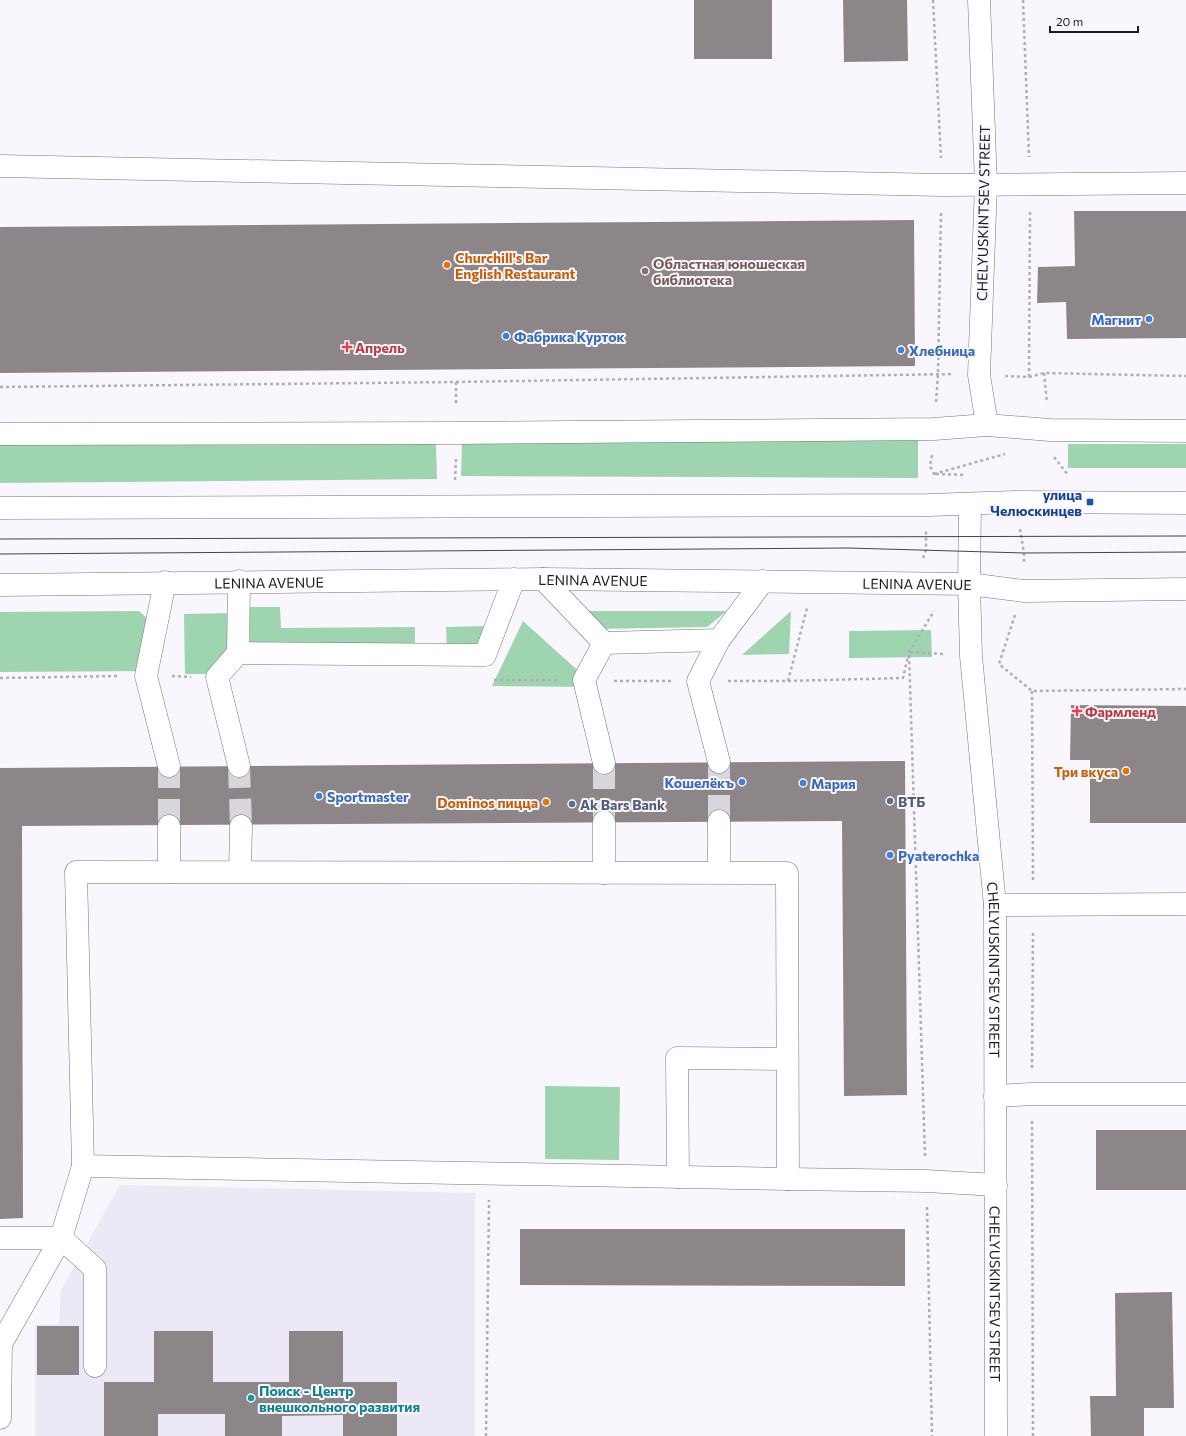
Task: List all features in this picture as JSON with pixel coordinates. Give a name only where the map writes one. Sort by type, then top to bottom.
[{"type":"main road","name":"CHELYUSKINTSEV STREET","points":[[979,0],[986,184],[980,375],[987,425]]},
{"type":"main road","points":[[0,166],[942,185],[1186,183]]},
{"type":"main road","points":[[0,434],[457,433],[918,429],[987,425],[1050,430],[1186,431]]},
{"type":"main road","points":[[0,508],[929,505],[1015,502],[1186,503]]},
{"type":"main road","name":"CHELYUSKINTSEV STREET","points":[[970,504],[969,584],[971,656],[995,905],[996,1436]]},
{"type":"main road","points":[[238,653],[485,655],[514,579]]},
{"type":"main road","points":[[543,579],[604,642],[719,640]]},
{"type":"main road","name":"LENINA AVENUE","points":[[0,585],[239,581],[543,579],[917,582],[969,584],[1024,591],[1186,589]]},
{"type":"main road","points":[[239,581],[238,653],[217,677],[239,766]]},
{"type":"main road","points":[[719,762],[698,681],[719,640],[763,581]]},
{"type":"main road","points":[[165,582],[146,676],[169,766]]},
{"type":"main road","points":[[604,642],[584,680],[604,763]]},
{"type":"main road","points":[[719,821],[719,872]]},
{"type":"main road","points":[[604,822],[604,872]]},
{"type":"main road","points":[[169,826],[169,872]]},
{"type":"main road","points":[[240,872],[241,826]]},
{"type":"main road","points":[[0,1418],[1,1344],[61,1238],[83,1166],[76,872],[787,873],[788,1179]]},
{"type":"main road","points":[[995,905],[1186,904]]},
{"type":"main road","points":[[678,1177],[677,1058],[787,1059]]},
{"type":"main road","points":[[995,1096],[1032,1094],[1186,1094]]},
{"type":"main road","points":[[83,1166],[926,1181],[996,1185]]},
{"type":"main road","points":[[0,1238],[61,1238],[96,1269],[94,1366]]},
{"type":"path","points":[[1044,373],[1186,376]]},
{"type":"path","points":[[0,387],[472,382],[938,374]]},
{"type":"path","points":[[934,474],[1006,454]]},
{"type":"path","points":[[454,485],[456,455]]},
{"type":"path","points":[[1055,458],[1071,478],[1064,478]]},
{"type":"path","points":[[917,582],[926,550],[929,505],[934,474],[930,466]]},
{"type":"path","points":[[999,664],[1024,591],[1024,553],[1015,502]]},
{"type":"path","points":[[788,681],[807,607]]},
{"type":"path","points":[[489,680],[788,681],[903,678],[909,652],[934,611],[927,610]]},
{"type":"path","points":[[909,652],[971,656],[999,664],[1032,691],[1186,689]]},
{"type":"path","points":[[909,652],[926,1181],[932,1436]]},
{"type":"path","points":[[0,678],[146,676],[217,677]]},
{"type":"path","points":[[1032,691],[1034,1436]]},
{"type":"path","points":[[486,1436],[489,1174]]},
{"type":"shaded area","points":[[120,1185],[475,1193],[475,1436],[35,1436],[35,1325],[59,1324],[61,1290]]},
{"type":"green space","points":[[918,438],[918,478],[461,476],[462,441]]},
{"type":"green space","points":[[436,444],[437,479],[0,483],[0,445]]},
{"type":"green space","points":[[1068,444],[1186,444],[1186,468],[1068,468]]},
{"type":"green space","points":[[250,607],[280,607],[281,628],[415,627],[415,649],[250,650]]},
{"type":"green space","points":[[139,611],[153,624],[153,671],[0,672],[0,612]]},
{"type":"green space","points":[[580,611],[727,611],[707,627],[593,629]]},
{"type":"green space","points":[[791,611],[789,654],[742,655]]},
{"type":"green space","points":[[231,613],[232,674],[185,674],[184,614]]},
{"type":"green space","points":[[523,621],[596,687],[492,686]]},
{"type":"green space","points":[[487,626],[490,642],[447,652],[446,627]]},
{"type":"green space","points":[[931,630],[932,657],[849,658],[849,631]]},
{"type":"green space","points":[[545,1086],[620,1087],[619,1160],[545,1159]]},
{"type":"building","points":[[694,0],[772,0],[772,59],[694,59]]},
{"type":"building","points":[[843,0],[907,0],[908,61],[844,62]]},
{"type":"building","points":[[1074,211],[1186,211],[1186,338],[1067,339],[1066,302],[1037,303],[1038,267],[1075,266]]},
{"type":"building","points":[[914,220],[915,366],[0,373],[0,227]]},
{"type":"building","points":[[1071,705],[1186,706],[1186,823],[1090,823],[1090,760],[1070,760]]},
{"type":"building","points":[[905,761],[907,1095],[844,1096],[842,821],[22,826],[23,1218],[0,1219],[0,768]]},
{"type":"building","points":[[1096,1130],[1186,1130],[1186,1190],[1096,1190]]},
{"type":"building","points":[[520,1229],[905,1229],[905,1286],[520,1285]]},
{"type":"building","points":[[1172,1292],[1174,1408],[1144,1408],[1144,1436],[1091,1436],[1090,1396],[1116,1396],[1115,1293]]},
{"type":"building","points":[[37,1326],[79,1326],[79,1375],[37,1375]]},
{"type":"building","name":"Поиск - Центр внешкольного развития","points":[[154,1331],[213,1331],[213,1382],[289,1382],[289,1331],[343,1331],[343,1382],[397,1382],[397,1436],[343,1436],[343,1415],[282,1416],[282,1436],[225,1436],[225,1414],[158,1414],[158,1436],[104,1436],[104,1382],[154,1382]]},
{"type":"tunnel","points":[[719,762],[719,821]]},
{"type":"tunnel","points":[[604,763],[604,822]]},
{"type":"tunnel","points":[[169,766],[169,826]]},
{"type":"tunnel","points":[[239,766],[241,826]]},
{"type":"tram line","points":[[0,539],[1186,536]]},
{"type":"tram line","points":[[0,554],[848,548],[1024,553],[1186,552]]},
{"type":"place","name":"Churchill's Bar English Restaurant","points":[[447,265]]},
{"type":"place","name":"Областная юношеская библиотека","points":[[645,271]]},
{"type":"place","name":"Магнит","points":[[1149,319]]},
{"type":"place","name":"Фабрика Курток","points":[[506,336]]},
{"type":"place","name":"Апрель","points":[[347,347]]},
{"type":"place","name":"Хлебница","points":[[901,350]]},
{"type":"place","name":"улица Челюскинцев","points":[[1090,502]]},
{"type":"place","name":"Фармленд","points":[[1077,711]]},
{"type":"place","name":"Три вкуса","points":[[1126,771]]},
{"type":"place","name":"Кошелёкъ","points":[[742,782]]},
{"type":"place","name":"Мария","points":[[803,783]]},
{"type":"place","name":"Sportmaster","points":[[319,796]]},
{"type":"place","name":"ВТБ","points":[[890,801]]},
{"type":"place","name":"Dominos пицца","points":[[546,802]]},
{"type":"place","name":"Ak Bars Bank","points":[[572,804]]},
{"type":"place","name":"Pyaterochka","points":[[890,855]]},
{"type":"place","name":"Поиск - Центр внешкольного развития","points":[[251,1398]]}]
